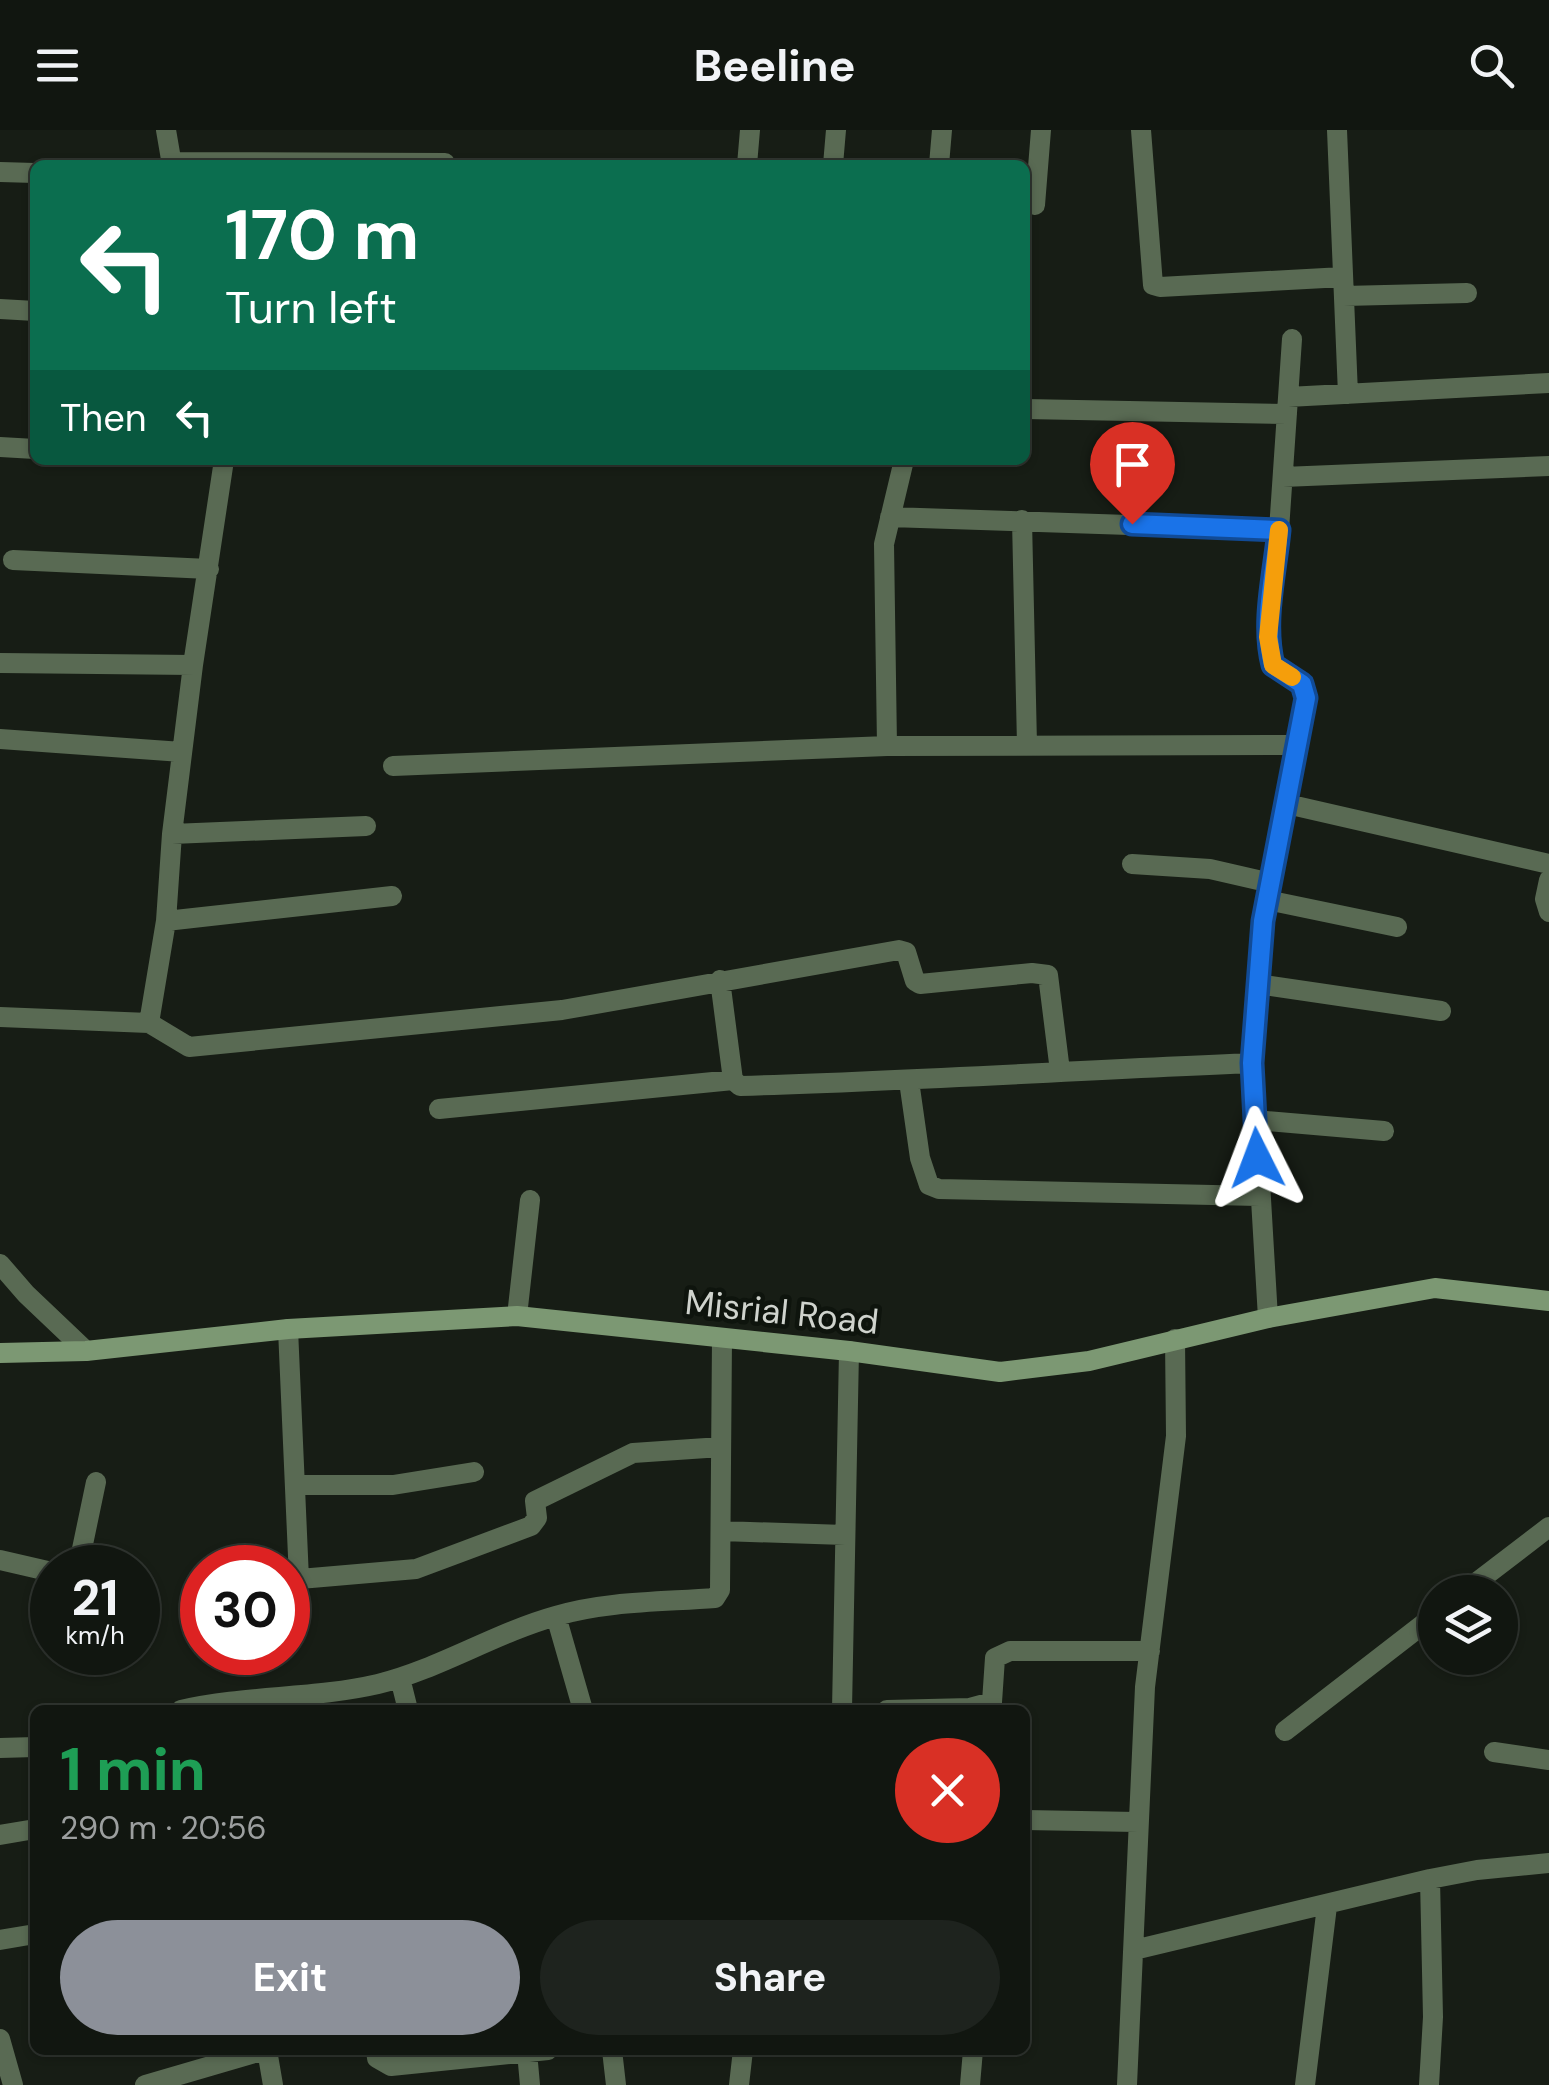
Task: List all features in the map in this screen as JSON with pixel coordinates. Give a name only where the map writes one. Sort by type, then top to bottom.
[{"type":"main road","name":"Misrial Road","points":[[0,1353],[86,1351],[288,1329],[517,1316],[849,1351],[1000,1372],[1089,1361],[1268,1318],[1435,1288],[1549,1300]]},
{"type":"street","points":[[166,130],[171,160]]},
{"type":"street","points":[[748,160],[750,130]]},
{"type":"street","points":[[833,160],[836,130]]},
{"type":"street","points":[[939,160],[942,130]]},
{"type":"street","points":[[1035,205],[1041,130]]},
{"type":"street","points":[[1141,130],[1153,284],[1467,293]]},
{"type":"street","points":[[1337,130],[1348,394]]},
{"type":"street","points":[[0,172],[30,173]]},
{"type":"street","points":[[0,309],[30,312]]},
{"type":"street","points":[[1268,1318],[1252,1063],[1269,892],[1305,691],[1302,684],[1273,665],[1268,637],[1292,338]]},
{"type":"street","points":[[1030,409],[1287,406],[1348,394],[1549,383]]},
{"type":"street","points":[[0,447],[30,449]]},
{"type":"street","points":[[149,1023],[166,921],[172,834],[193,665],[223,465]]},
{"type":"street","points":[[888,746],[884,544],[903,465]]},
{"type":"street","points":[[1283,477],[1549,466]]},
{"type":"street","points":[[890,517],[1279,530]]},
{"type":"street","points":[[1022,520],[1027,745]]},
{"type":"street","points":[[13,560],[209,569]]},
{"type":"street","points":[[0,663],[193,665]]},
{"type":"street","points":[[0,739],[182,752]]},
{"type":"street","points":[[393,766],[888,746],[1297,745]]},
{"type":"street","points":[[1287,804],[1549,864]]},
{"type":"street","points":[[172,834],[366,826]]},
{"type":"street","points":[[1132,864],[1210,869],[1269,892],[1398,927]]},
{"type":"street","points":[[1549,880],[1549,912]]},
{"type":"street","points":[[166,921],[392,896]]},
{"type":"street","points":[[0,1017],[149,1023],[190,1046],[562,1010],[899,950],[906,952],[915,981],[920,984],[1043,974],[1049,977],[1060,1071]]},
{"type":"street","points":[[720,980],[733,1080],[740,1086],[1252,1063]]},
{"type":"street","points":[[1258,984],[1442,1011]]},
{"type":"street","points":[[439,1109],[733,1080]]},
{"type":"street","points":[[909,1081],[920,1158],[929,1184],[939,1188],[1259,1196]]},
{"type":"street","points":[[1255,1120],[1384,1131]]},
{"type":"street","points":[[517,1316],[530,1200]]},
{"type":"street","points":[[0,1264],[86,1351]]},
{"type":"street","points":[[288,1329],[294,1545]]},
{"type":"street","points":[[204,1705],[222,1701],[316,1702],[400,1678],[556,1616],[715,1598],[720,1590],[722,1338]]},
{"type":"street","points":[[1126,2085],[1137,1822],[1150,1651],[1176,1436],[1175,1339]]},
{"type":"street","points":[[842,1705],[849,1351]]},
{"type":"street","points":[[310,1579],[416,1570],[532,1526],[537,1518],[535,1501],[541,1496],[634,1453],[721,1446]]},
{"type":"street","points":[[295,1484],[392,1485],[474,1472]]},
{"type":"street","points":[[83,1545],[96,1482]]},
{"type":"street","points":[[1486,1575],[1549,1527]]},
{"type":"street","points":[[721,1531],[845,1535]]},
{"type":"street","points":[[0,1560],[30,1567]]},
{"type":"street","points":[[556,1616],[582,1705]]},
{"type":"street","points":[[1285,1731],[1418,1628]]},
{"type":"street","points":[[992,1705],[995,1658],[1010,1651],[1150,1651]]},
{"type":"street","points":[[400,1678],[407,1705]]},
{"type":"street","points":[[0,1748],[30,1746]]},
{"type":"street","points":[[1494,1752],[1549,1760]]},
{"type":"street","points":[[1030,1820],[1137,1822]]},
{"type":"street","points":[[0,1835],[30,1830]]},
{"type":"street","points":[[1134,1950],[1430,1879],[1477,1870],[1549,1864]]},
{"type":"street","points":[[1430,1879],[1430,2085]]},
{"type":"street","points":[[1304,2085],[1326,1906]]},
{"type":"street","points":[[0,1940],[30,1935]]},
{"type":"street","points":[[0,2039],[13,2085]]},
{"type":"street","points":[[146,2085],[249,2055]]},
{"type":"street","points":[[267,2055],[274,2085]]},
{"type":"street","points":[[377,2055],[391,2066],[499,2055]]},
{"type":"street","points":[[530,2085],[537,2055]]},
{"type":"street","points":[[613,2055],[616,2085]]},
{"type":"street","points":[[739,2085],[742,2055]]},
{"type":"street","points":[[970,2085],[973,2055]]},
{"type":"slow traffic","points":[[1279,530],[1268,637],[1273,665],[1292,677]]},
{"type":"route","points":[[1132,524],[1279,530],[1268,637],[1270,656],[1273,665],[1302,684],[1306,698],[1263,921],[1252,1063],[1257,1158]]}]
